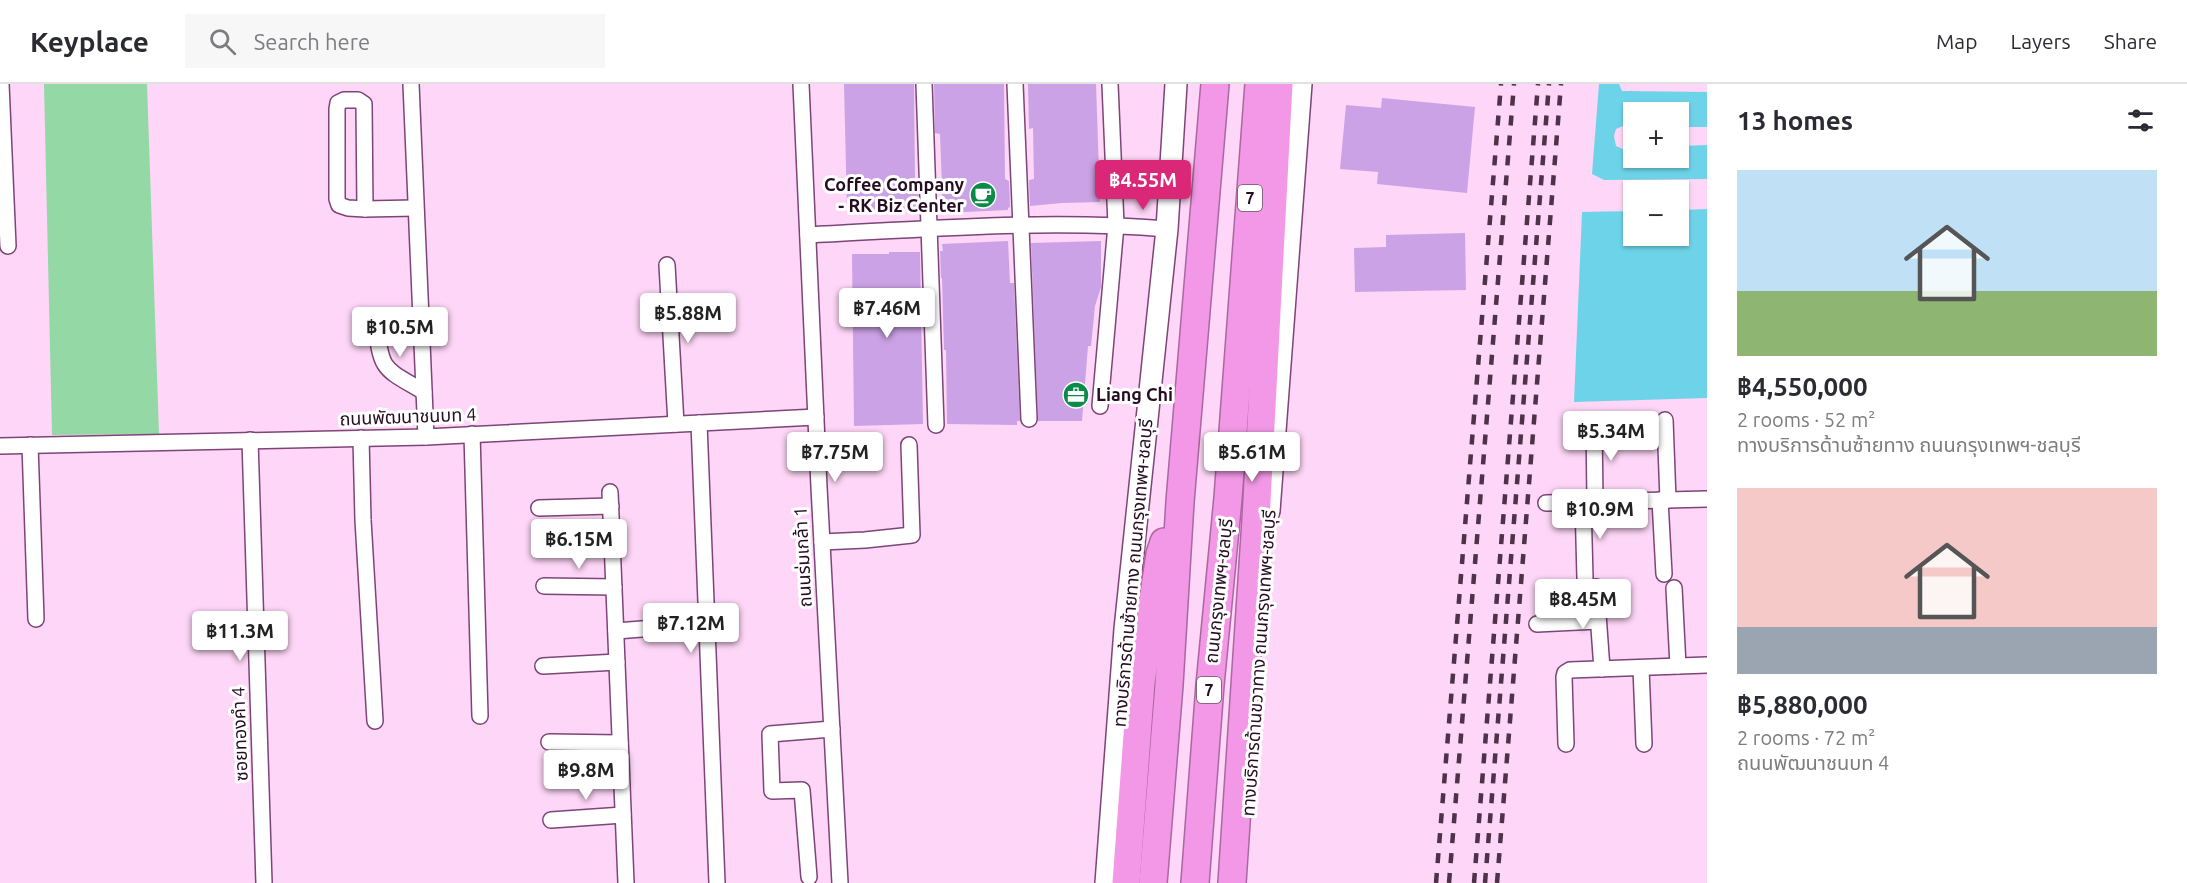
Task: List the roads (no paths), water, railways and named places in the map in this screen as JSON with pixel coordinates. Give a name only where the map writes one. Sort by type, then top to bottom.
[{"type":"highway","points":[[1153,883],[1169,685],[1180,502],[1215,84]]},
{"type":"highway","name":"ถนนกรุงเทพฯ-ชลบุรี","points":[[1194,883],[1228,498],[1259,84]]},
{"type":"highway","points":[[1232,883],[1256,520],[1279,84]]},
{"type":"highway","points":[[1217,883],[1232,702],[1238,560],[1228,498]]},
{"type":"highway","points":[[1126,883],[1144,659],[1160,554],[1180,502]]},
{"type":"main road","name":"ทางบริการด้านซ้ายทาง ถนนกรุงเทพฯ-ชลบุรี","points":[[1106,883],[1125,629],[1167,229],[1176,84]]},
{"type":"main road","name":"ทางบริการด้านขวาทาง ถนนกรุงเทพฯ-ชลบุรี","points":[[1243,883],[1300,84]]},
{"type":"street","points":[[1,84],[2,153],[8,246]]},
{"type":"street","points":[[411,84],[426,436]]},
{"type":"street","name":"ถนนร่มเกล้า 1","points":[[801,84],[840,883]]},
{"type":"street","points":[[924,84],[936,425]]},
{"type":"street","points":[[1015,84],[1029,419]]},
{"type":"street","points":[[1100,406],[1116,225],[1110,84]]},
{"type":"street","points":[[365,209],[363,104],[358,100],[341,101],[337,109],[337,199],[339,205],[365,209],[415,208]]},
{"type":"street","points":[[808,235],[1020,225],[1116,225],[1167,229]]},
{"type":"street","points":[[667,265],[676,424]]},
{"type":"street","points":[[376,324],[380,356],[388,371],[424,392]]},
{"type":"street","name":"ถนนพัฒนาชนบท 4","points":[[0,446],[426,436],[816,417]]},
{"type":"street","points":[[1664,574],[1665,420]]},
{"type":"street","points":[[699,423],[717,883]]},
{"type":"street","points":[[1594,423],[1589,502],[1590,583],[1598,621],[1602,669]]},
{"type":"street","points":[[471,434],[480,716]]},
{"type":"street","points":[[361,438],[363,520],[375,721]]},
{"type":"street","name":"ซอยทองคำ 4","points":[[250,440],[264,883]]},
{"type":"street","points":[[30,445],[36,619]]},
{"type":"street","points":[[822,542],[912,535],[909,445]]},
{"type":"street","points":[[538,508],[611,499],[626,883]]},
{"type":"street","points":[[1546,503],[1707,499]]},
{"type":"street","points":[[544,586],[614,587]]},
{"type":"street","points":[[1674,588],[1678,666]]},
{"type":"street","points":[[1537,624],[1598,621]]},
{"type":"street","points":[[616,631],[707,624]]},
{"type":"street","points":[[543,666],[617,662]]},
{"type":"street","points":[[1566,744],[1564,677],[1565,673],[1570,670],[1707,665]]},
{"type":"street","points":[[1641,668],[1644,744]]},
{"type":"street","points":[[809,877],[802,790],[772,791],[770,734],[832,729]]},
{"type":"street","points":[[549,742],[620,742]]},
{"type":"street","points":[[551,820],[623,815]]},
{"type":"water","points":[[1599,84],[1619,84],[1622,91],[1707,92],[1707,127],[1689,127],[1689,102],[1623,102],[1623,126],[1616,129],[1614,136],[1616,146],[1623,149],[1623,168],[1689,168],[1689,146],[1707,145],[1707,179],[1604,180],[1592,174]]},
{"type":"water","points":[[1707,209],[1707,398],[1574,402],[1582,212],[1623,211],[1623,246],[1689,246],[1689,210]]},
{"type":"railway","points":[[1436,883],[1501,84]]},
{"type":"railway","points":[[1449,883],[1514,84]]},
{"type":"railway","points":[[1474,883],[1538,84]]},
{"type":"railway","points":[[1485,883],[1549,84]]},
{"type":"railway","points":[[1497,883],[1561,84]]},
{"type":"place","name":"Coffee Company - RK Biz Center","points":[[983,195]]},
{"type":"place","name":"Liang Chi","points":[[1076,395]]}]
